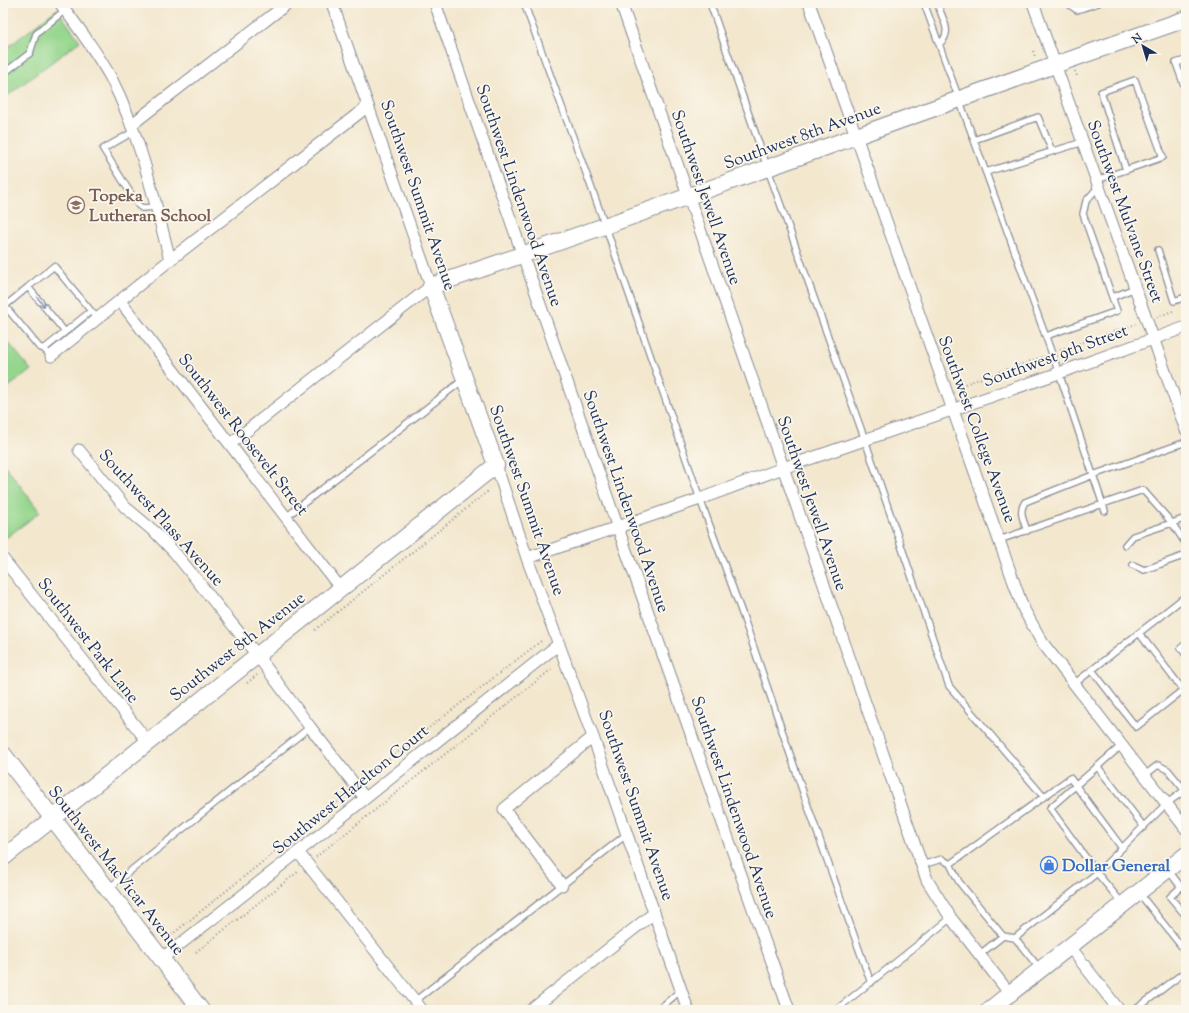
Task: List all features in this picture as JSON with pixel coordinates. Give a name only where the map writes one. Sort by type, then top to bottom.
[{"type":"street","points":[[132,128],[288,3]]},
{"type":"street","name":"Southwest Summit Avenue","points":[[332,3],[431,286],[496,465],[527,558],[593,737],[688,1010]]},
{"type":"street","name":"Southwest Lindenwood Avenue","points":[[435,3],[618,528],[789,1010]]},
{"type":"street","name":"Southwest Jewell Avenue","points":[[621,3],[922,865],[932,889],[951,918],[979,955],[1002,1004]]},
{"type":"street","name":"Southwest College Avenue","points":[[809,3],[1023,608],[1042,642],[1186,829]]},
{"type":"street","name":"Southwest Mulvane Street","points":[[1033,3],[1186,430]]},
{"type":"street","points":[[62,6],[100,59],[132,128],[148,173],[170,260]]},
{"type":"street","name":"Southwest 8th Avenue","points":[[431,286],[523,255],[1055,64],[1186,19]]},
{"type":"street","points":[[48,353],[94,315],[120,301],[170,260],[368,106]]},
{"type":"street","points":[[230,444],[431,286]]},
{"type":"street","name":"Southwest Roosevelt Street","points":[[120,301],[341,589]]},
{"type":"street","name":"Southwest 9th Street","points":[[527,558],[618,528],[783,468],[1059,373],[1186,327]]},
{"type":"street","name":"Southwest Plass Avenue","points":[[79,450],[124,507],[156,533],[175,553],[257,655],[365,798]]},
{"type":"street","name":"Southwest 8th Avenue","points":[[3,858],[496,465]]},
{"type":"street","name":"Southwest Park Lane","points":[[3,559],[148,742]]},
{"type":"street","name":"Southwest Hazelton Court","points":[[162,959],[559,644]]},
{"type":"street","points":[[562,885],[504,809],[593,737]]},
{"type":"street","name":"Southwest MacVicar Avenue","points":[[3,754],[201,1010]]},
{"type":"street","points":[[298,852],[422,1010]]},
{"type":"street","points":[[1002,1004],[1041,970],[1186,855]]},
{"type":"street","points":[[531,1010],[654,913]]},
{"type":"street","points":[[1070,947],[1120,1010]]},
{"type":"lane","points":[[524,3],[605,225],[700,499],[744,616],[805,798],[871,983]]},
{"type":"lane","points":[[710,3],[865,440],[949,686],[1043,796]]},
{"type":"lane","points":[[924,3],[1046,336],[1105,511]]},
{"type":"lane","points":[[938,3],[947,30],[946,36],[938,44]]},
{"type":"lane","points":[[1070,3],[1071,6],[1077,10],[1098,3]]},
{"type":"lane","points":[[3,74],[30,52],[36,34],[62,6]]},
{"type":"lane","points":[[1186,60],[1176,63],[1186,92]]},
{"type":"lane","points":[[1046,336],[1118,310],[1084,214],[1086,201],[1098,183],[1126,170],[1163,157],[1135,80],[1101,92],[1126,170]]},
{"type":"lane","points":[[974,140],[1038,117],[1052,151]]},
{"type":"lane","points":[[132,128],[103,149],[138,205],[142,208],[157,207]]},
{"type":"lane","points":[[986,172],[1083,142]]},
{"type":"lane","points":[[1158,250],[1174,301],[1186,297]]},
{"type":"lane","points":[[54,266],[94,315],[65,332],[48,353],[39,347],[5,306],[54,266]]},
{"type":"lane","points":[[28,287],[65,332]]},
{"type":"lane","points":[[1113,297],[1135,288]]},
{"type":"lane","points":[[286,517],[465,379]]},
{"type":"lane","points":[[1027,531],[1021,508],[1024,502],[1093,475],[1186,442]]},
{"type":"lane","points":[[999,540],[1143,490],[1172,523],[1186,544]]},
{"type":"lane","points":[[1125,545],[1133,536],[1186,518]]},
{"type":"lane","points":[[1133,565],[1144,570],[1186,555]]},
{"type":"lane","points":[[1074,684],[1186,596]]},
{"type":"lane","points":[[1092,670],[1136,727],[1183,690],[1139,633]]},
{"type":"lane","points":[[1186,644],[1181,648],[1186,655]]},
{"type":"lane","points":[[108,889],[310,727]]},
{"type":"lane","points":[[1122,745],[1050,808],[1097,873],[1123,905]]},
{"type":"lane","points":[[1015,938],[1097,873],[1166,804],[1185,791],[1168,770],[1158,765],[1145,775]]},
{"type":"lane","points":[[1097,766],[1144,827]]},
{"type":"lane","points":[[950,864],[1070,778],[1122,848]]},
{"type":"lane","points":[[415,1001],[627,834]]},
{"type":"lane","points":[[922,865],[942,859],[950,864],[959,882],[1003,936],[1015,938],[1041,970]]},
{"type":"lane","points":[[1168,870],[1181,887],[1170,897],[1186,916]]},
{"type":"lane","points":[[1139,893],[1186,952]]},
{"type":"lane","points":[[836,1010],[951,918]]},
{"type":"lane","points":[[979,955],[1003,936]]},
{"type":"lane","points":[[1134,1010],[1186,971]]},
{"type":"lane","points":[[658,1010],[681,990]]},
{"type":"path","points":[[965,384],[1179,309]]},
{"type":"path","points":[[315,630],[487,492],[484,487]]},
{"type":"path","points":[[163,941],[350,792],[355,785],[541,641]]},
{"type":"path","points":[[196,952],[553,668]]},
{"type":"green space","points":[[57,9],[80,41],[3,99],[3,51]]},
{"type":"green space","points":[[3,336],[31,370],[3,391]]},
{"type":"green space","points":[[3,463],[40,512],[3,540]]},
{"type":"place","name":"Topeka Lutheran School","points":[[76,205]]},
{"type":"place","name":"Dollar General","points":[[1049,865]]}]
